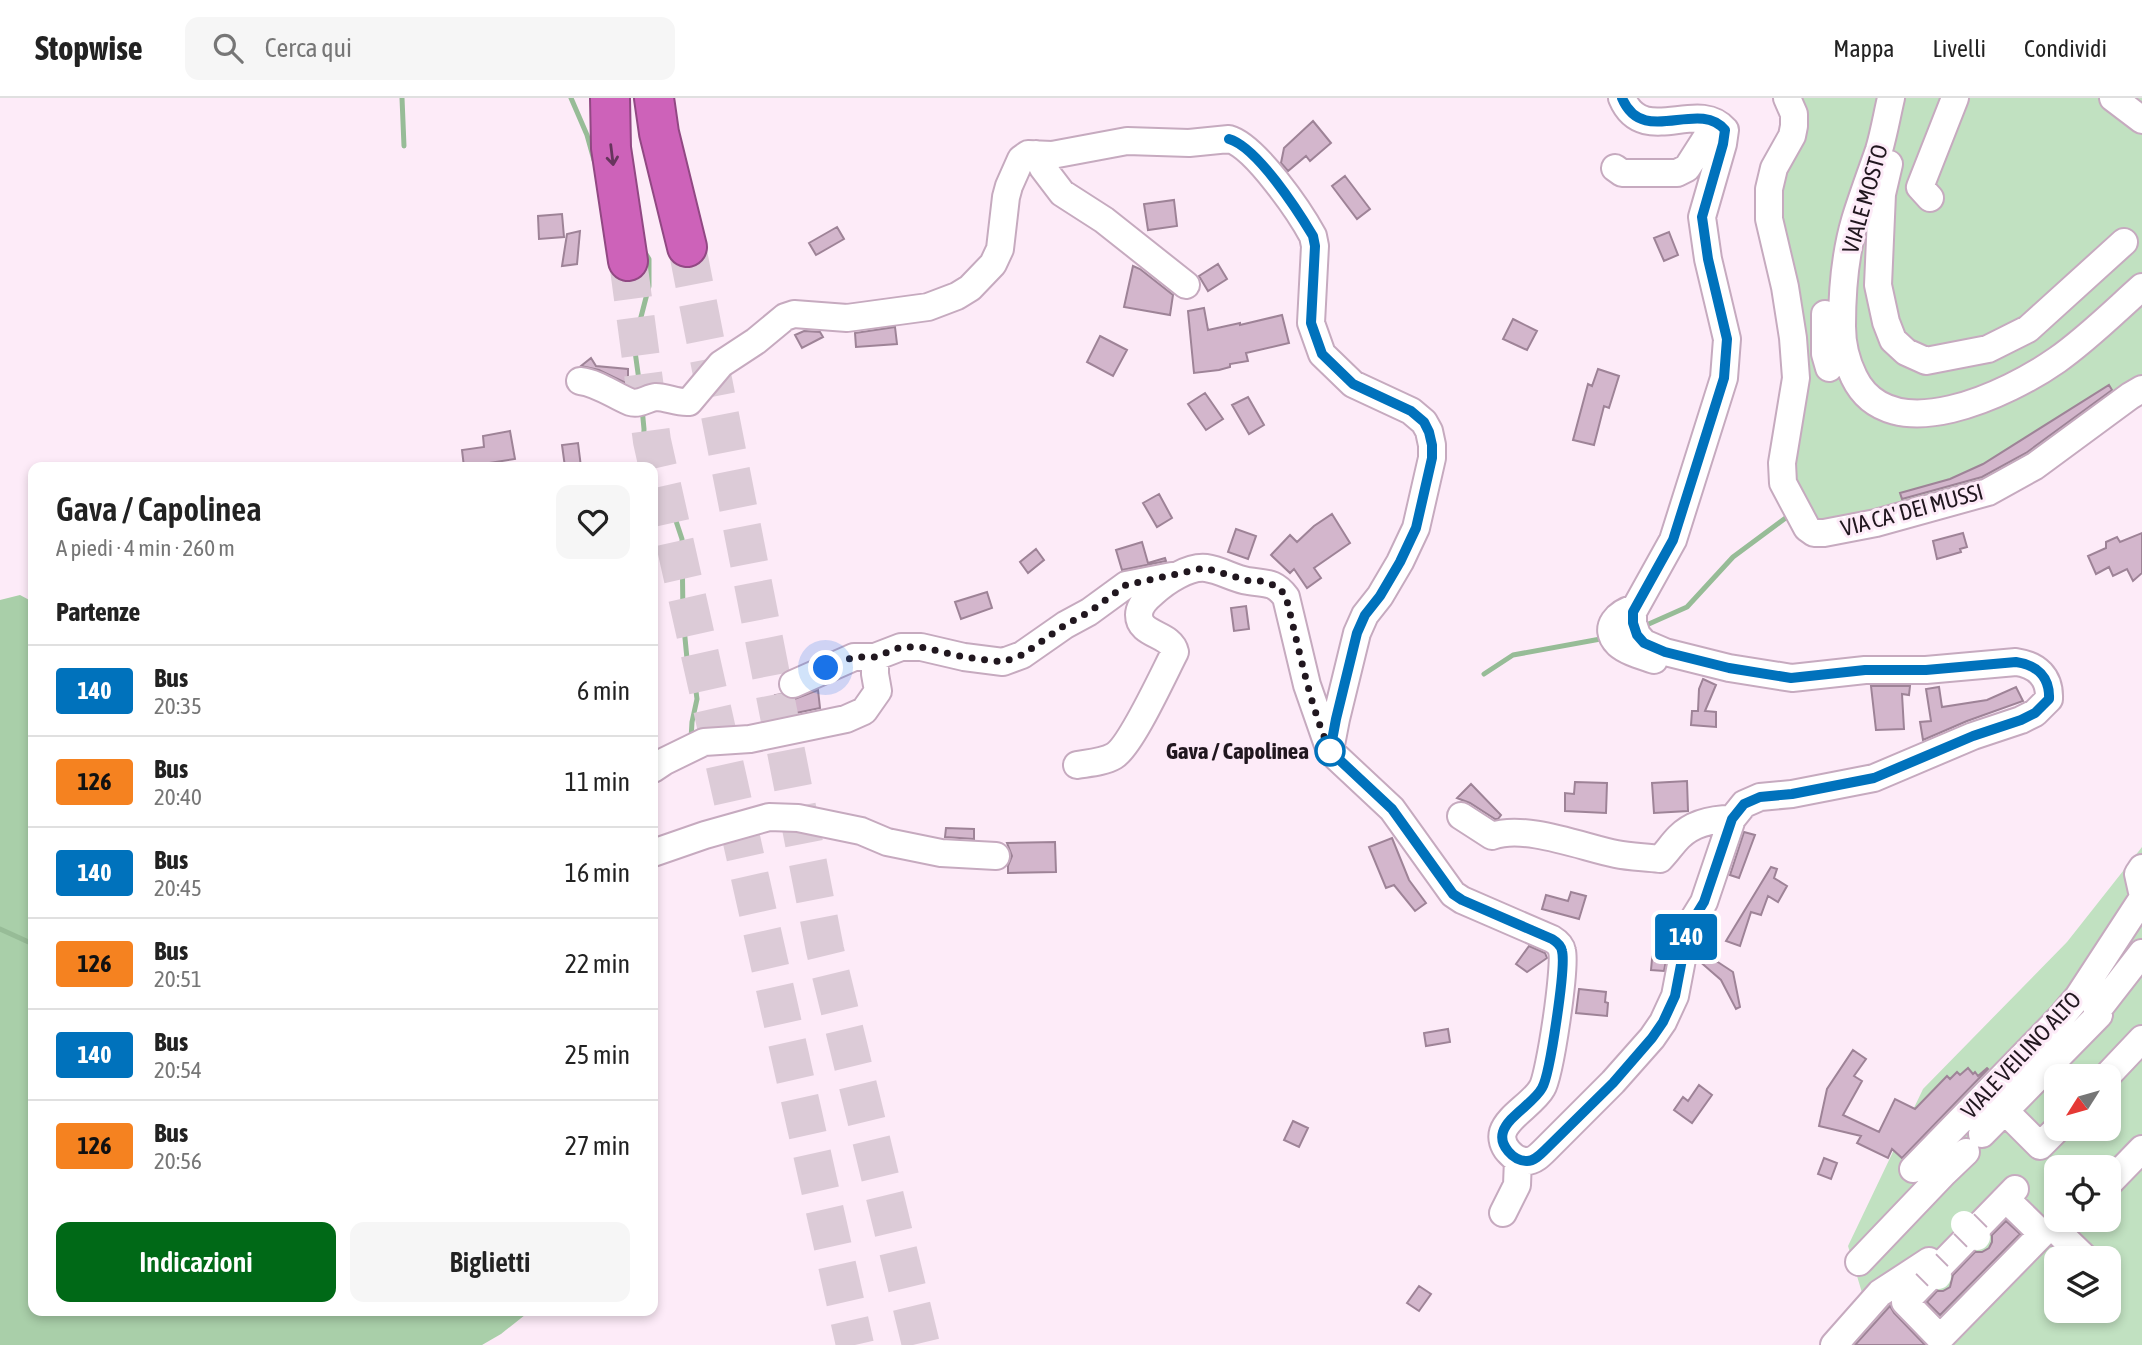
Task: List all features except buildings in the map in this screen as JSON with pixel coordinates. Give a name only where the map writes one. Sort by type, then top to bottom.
[{"type":"highway","points":[[610,98],[611,148],[628,261]]},
{"type":"highway","points":[[654,98],[659,133],[687,247]]},
{"type":"street","points":[[1622,98],[1630,113],[1650,121],[1701,115]]},
{"type":"street","points":[[793,684],[854,657],[875,657],[901,647],[921,647],[1003,662],[1022,655],[1126,585],[1204,568],[1279,587],[1286,597],[1307,685],[1330,751],[1392,809],[1453,894],[1552,939],[1562,948],[1551,1060],[1544,1086],[1506,1125],[1503,1133],[1506,1148],[1511,1155],[1527,1161],[1535,1159],[1613,1083],[1663,1022],[1675,996],[1688,928],[1704,902],[1732,819],[1739,809],[1760,797],[1792,794],[1874,778],[1973,736],[2021,720],[2035,713],[2049,699],[2048,685],[2043,676],[2028,664],[2016,662],[1926,670],[1865,670],[1791,678],[1729,668],[1665,652],[1644,643],[1634,629],[1632,618],[1635,608],[1673,540],[1724,378],[1727,358],[1727,339],[1708,259],[1702,217],[1725,130],[1719,122],[1701,115],[1666,105],[1647,106],[1637,98]]},
{"type":"street","name":"VIA CA' DEI MUSSI","points":[[1787,98],[1794,114],[1794,125],[1792,136],[1774,168],[1769,189],[1769,219],[1785,286],[1796,377],[1782,463],[1783,483],[1807,528],[1814,533],[1824,533],[1876,523],[1988,492],[2035,466],[2142,389]]},
{"type":"street","points":[[1829,368],[1825,354],[1825,316],[1833,259],[1850,195],[1873,136],[1881,100],[1884,98]]},
{"type":"street","points":[[1893,98],[1900,113],[1882,194],[1878,285],[1893,340],[1906,352],[1926,361],[1988,349],[2028,329],[2124,242]]},
{"type":"street","name":"VIALE MOSTO","points":[[1893,98],[1854,222],[1844,275],[1844,349],[1857,383],[1871,400],[1892,410],[1918,413],[1963,407],[1994,395],[2057,360],[2142,288]]},
{"type":"street","points":[[1930,198],[1920,187],[1955,98]]},
{"type":"street","points":[[2113,98],[2142,120]]},
{"type":"street","points":[[1615,168],[1622,173],[1677,173],[1687,168],[1701,115]]},
{"type":"street","points":[[1686,217],[1707,151],[1701,115]]},
{"type":"street","points":[[580,381],[596,384],[633,403],[660,397],[685,402],[691,400],[721,363],[757,341],[785,317],[794,314],[847,318],[928,307],[957,296],[970,288],[993,264],[1000,249],[1006,197],[1013,175],[1024,156],[1052,155],[1127,141],[1189,143],[1229,139],[1242,145],[1264,166],[1313,236],[1315,246],[1311,323],[1322,354],[1353,384],[1411,411],[1424,422],[1432,445],[1432,458],[1416,528],[1400,562],[1365,615],[1357,633],[1330,751]]},
{"type":"street","points":[[1036,154],[1062,193],[1104,220],[1186,285]]},
{"type":"street","points":[[1077,765],[1111,758],[1118,753],[1156,689],[1175,652],[1170,641],[1142,625],[1139,612],[1154,592],[1177,575]]},
{"type":"street","points":[[1635,608],[1616,618],[1613,625],[1615,639],[1625,648],[1671,667]]},
{"type":"street","points":[[658,766],[704,742],[750,739],[846,719],[864,711],[878,691],[875,657]]},
{"type":"street","points":[[1461,816],[1492,836],[1503,832],[1543,836],[1618,855],[1660,859],[1681,835],[1695,826],[1713,819],[1732,819]]},
{"type":"street","points":[[658,851],[769,817],[798,818],[861,831],[887,842],[941,853],[996,856]]},
{"type":"street","points":[[2142,868],[2138,874],[2142,892]]},
{"type":"street","name":"VIALE VEILINO ALTO","points":[[2088,1004],[2142,899]]},
{"type":"street","points":[[1859,1262],[1928,1165],[1976,1146],[1999,1110],[2099,1015],[2088,1004],[2142,953]]},
{"type":"street","points":[[1999,1110],[2116,1011],[2142,979]]},
{"type":"street","points":[[2118,1064],[2142,1039]]},
{"type":"street","points":[[1999,1110],[2040,1146],[2045,1141]]},
{"type":"street","name":"VIALE VEILINO ALTO","points":[[1928,1165],[1999,1110]]},
{"type":"street","points":[[2121,1171],[2142,1149]]},
{"type":"street","points":[[1503,1213],[1517,1185],[1518,1159]]},
{"type":"street","points":[[2015,1192],[2042,1234],[1936,1342],[1905,1302],[2015,1192]]},
{"type":"street","points":[[1834,1345],[1880,1293],[1932,1270],[1973,1224]]},
{"type":"street","points":[[2063,1232],[2075,1246]]},
{"type":"green space","points":[[1791,98],[2142,98],[2142,384],[1992,482],[1826,523],[1814,519],[1797,496],[1773,203]]},
{"type":"green space","points":[[20,595],[28,599],[28,1316],[524,1316],[501,1334],[482,1345],[0,1345],[0,600]]},
{"type":"green space","points":[[2142,847],[2142,1345],[1824,1345],[1863,1296],[1848,1246],[1923,1089],[2067,942]]},
{"type":"waterway","points":[[402,98],[404,146]]},
{"type":"waterway","points":[[571,98],[587,135],[594,160]]},
{"type":"waterway","points":[[641,395],[634,344],[649,286],[649,259],[644,251]]},
{"type":"waterway","points":[[642,408],[643,462]]},
{"type":"waterway","points":[[658,502],[676,521],[682,539],[683,617],[687,659],[694,676],[697,699],[691,739]]},
{"type":"waterway","points":[[1642,627],[1687,607],[1733,557],[1791,514]]},
{"type":"waterway","points":[[1484,674],[1513,655],[1606,638]]},
{"type":"waterway","points":[[0,929],[28,942]]},
{"type":"tunnel","points":[[687,247],[825,950],[921,1345]]},
{"type":"tunnel","points":[[628,261],[657,462]]},
{"type":"tunnel","points":[[658,468],[855,1345]]},
{"type":"bus line","name":"140","points":[[1229,139],[1242,145],[1264,166],[1313,236],[1315,246],[1310,312],[1313,333],[1322,354],[1353,384],[1411,411],[1424,422],[1429,432],[1432,458],[1416,528],[1400,562],[1365,615],[1357,633],[1330,751],[1392,809],[1453,894],[1552,939],[1562,948],[1551,1060],[1544,1086],[1506,1125],[1503,1133],[1506,1148],[1511,1155],[1527,1161],[1535,1159],[1545,1150],[1613,1083],[1663,1022],[1675,996],[1688,928],[1704,902],[1732,819],[1744,804],[1760,797],[1792,794],[1874,778],[1973,736],[2021,720],[2043,707],[2049,699],[2048,685],[2037,669],[2016,662],[1926,670],[1865,670],[1791,678],[1729,668],[1665,652],[1640,640],[1634,629],[1633,612],[1673,540],[1724,378],[1727,339],[1708,259],[1702,217],[1725,130],[1719,122],[1706,116],[1650,121],[1638,118],[1630,113],[1622,98]]},
{"type":"place","name":"Gava / Capolinea","points":[[1330,751]]},
{"type":"route","points":[[826,668],[854,657],[875,657],[901,647],[921,647],[1003,662],[1022,655],[1126,585],[1204,568],[1279,587],[1286,597],[1307,685],[1330,751]]}]
